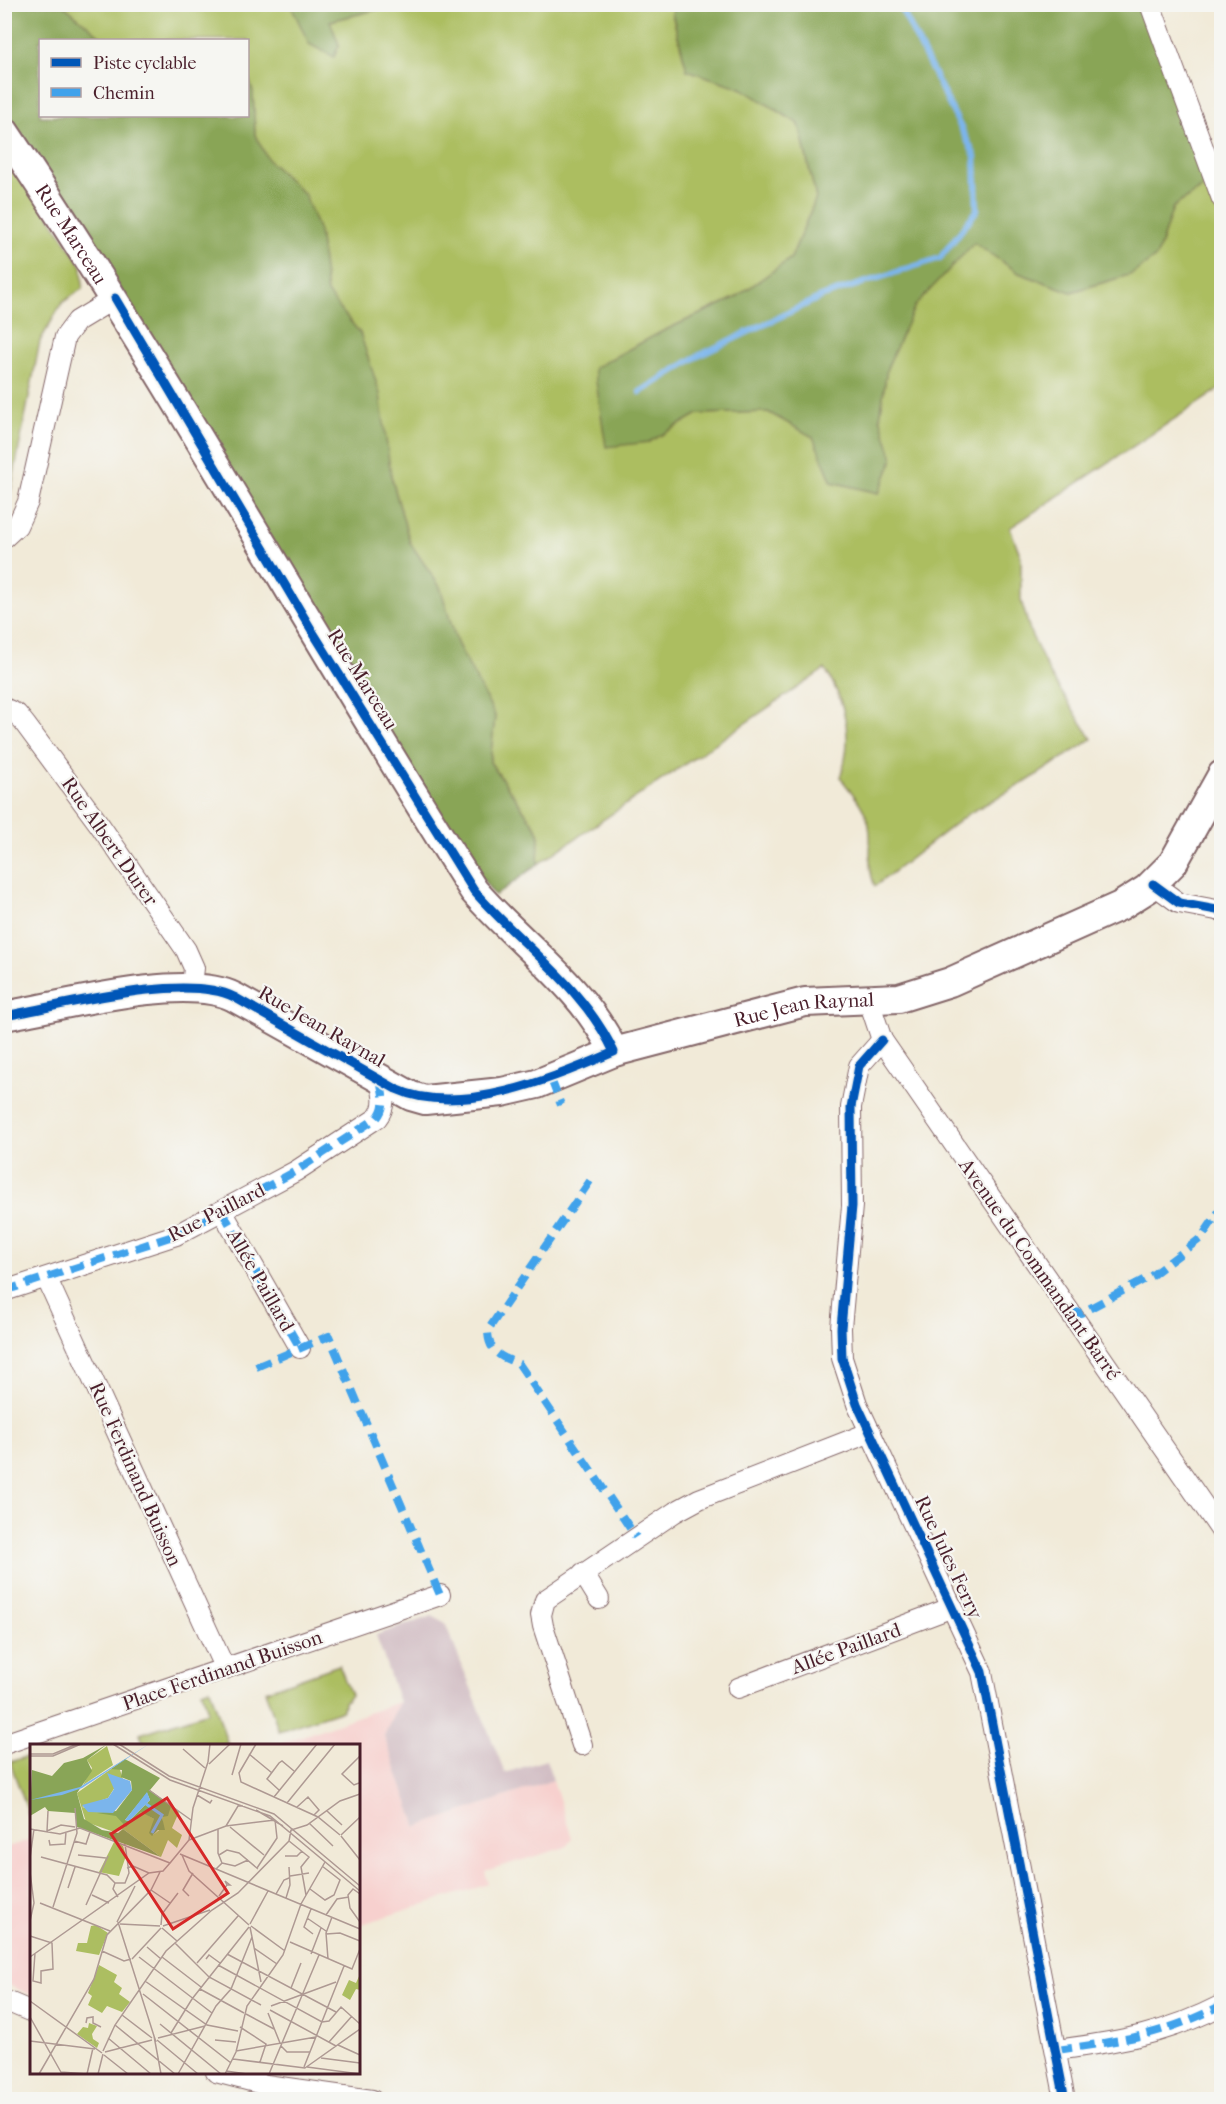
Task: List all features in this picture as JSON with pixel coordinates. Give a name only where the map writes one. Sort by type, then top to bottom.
[{"type":"main road","name":"Rue Marceau","points":[[4,131],[115,298],[314,634],[474,891],[496,917],[574,992],[603,1028],[614,1052]]},
{"type":"main road","name":"Rue Jean Raynal","points":[[4,1016],[146,991],[192,986],[222,991],[234,997],[411,1096],[425,1100],[502,1092],[537,1084],[614,1052],[805,1002],[834,999],[869,1001],[912,995],[950,982],[1120,906],[1153,884],[1178,855],[1221,775]]},
{"type":"street","points":[[1150,4],[1221,199]]},
{"type":"street","points":[[4,538],[17,526],[28,502],[65,338],[77,321],[115,298]]},
{"type":"street","name":"Rue Albert Durer","points":[[4,708],[17,714],[32,733],[99,824],[186,950],[194,968],[192,986]]},
{"type":"street","points":[[1153,884],[1179,903],[1221,911]]},
{"type":"street","name":"Avenue du Commandant Barré","points":[[869,1001],[882,1040],[1221,1532]]},
{"type":"street","name":"Rue Jules Ferry","points":[[882,1040],[859,1066],[854,1084],[850,1122],[852,1206],[843,1289],[842,1358],[854,1395],[982,1672],[1065,2100]]},
{"type":"street","name":"Rue Paillard","points":[[4,1291],[47,1279],[176,1235],[296,1171],[377,1118],[383,1111],[384,1098],[380,1080]]},
{"type":"street","name":"Allée Paillard","points":[[222,1211],[300,1348]]},
{"type":"street","name":"Rue Ferdinand Buisson","points":[[47,1279],[225,1669]]},
{"type":"street","points":[[582,1745],[542,1615],[545,1600],[699,1499],[871,1432]]},
{"type":"street","points":[[583,1573],[599,1599]]},
{"type":"street","name":"Place Ferdinand Buisson","points":[[4,1744],[440,1595]]},
{"type":"street","name":"Allée Paillard","points":[[738,1688],[953,1607]]},
{"type":"street","points":[[4,2000],[30,2011]]},
{"type":"street","points":[[1057,2050],[1145,2037],[1177,2026],[1221,2005]]},
{"type":"street","points":[[218,2074],[261,2092],[372,2100]]},
{"type":"shaded area","points":[[432,1616],[445,1623],[505,1773],[546,1760],[553,1780],[417,1827],[384,1736],[399,1702],[376,1635]]},
{"type":"shaded area","points":[[399,1702],[384,1736],[417,1827],[553,1780],[572,1838],[566,1847],[485,1871],[488,1884],[360,1925],[360,1744],[280,1744]]},
{"type":"shaded area","points":[[30,1840],[30,1995],[4,1983],[5,1848]]},
{"type":"green space","points":[[291,4],[396,5],[330,21],[339,45],[334,57],[309,44]]},
{"type":"green space","points":[[4,5],[63,5],[104,39],[39,39],[39,117],[249,117],[249,80],[253,92],[255,135],[269,161],[305,195],[319,232],[327,293],[360,333],[380,394],[391,476],[410,543],[440,587],[457,643],[495,716],[490,762],[539,832],[538,864],[495,896],[448,832],[60,190],[5,111]]},
{"type":"green space","points":[[63,5],[291,5],[339,45],[330,21],[396,5],[675,5],[672,14],[687,70],[741,88],[799,124],[816,198],[791,258],[735,298],[661,332],[649,442],[698,414],[768,412],[814,437],[832,482],[879,493],[893,459],[880,418],[887,368],[914,306],[974,242],[1019,273],[1072,292],[1132,274],[1157,256],[1173,207],[1214,180],[1222,199],[1221,388],[1010,528],[1021,557],[1021,600],[1031,634],[1051,676],[1092,739],[1029,780],[968,814],[875,886],[870,862],[868,821],[860,803],[840,777],[847,749],[846,722],[838,695],[825,669],[538,864],[539,832],[490,762],[495,716],[457,643],[440,587],[410,543],[391,476],[360,333],[327,293],[319,232],[305,195],[269,161],[255,135],[253,92],[249,80],[249,39],[104,39]]},
{"type":"green space","points":[[675,5],[1150,5],[1214,180],[1173,207],[1157,256],[1132,274],[1071,292],[1019,273],[974,243],[915,306],[887,368],[880,418],[893,459],[879,493],[832,482],[813,437],[768,412],[698,414],[649,442],[606,447],[594,368],[661,332],[735,298],[791,258],[816,198],[799,124],[741,88],[687,70],[672,13]]},
{"type":"green space","points":[[4,147],[82,266],[83,288],[62,303],[40,341],[11,489],[5,504]]},
{"type":"green space","points":[[339,1665],[351,1695],[344,1702],[343,1710],[279,1731],[265,1691]]},
{"type":"green space","points":[[210,1688],[228,1744],[144,1744],[140,1734],[208,1712],[202,1691]]},
{"type":"green space","points":[[30,1755],[30,1818],[10,1762]]},
{"type":"waterway","points":[[640,392],[696,357],[823,296],[940,258],[977,210],[975,156],[899,4]]},
{"type":"marked path","points":[[551,1079],[561,1105]]},
{"type":"marked path","points":[[4,1291],[176,1235],[296,1171],[377,1118],[383,1104],[380,1080]]},
{"type":"marked path","points":[[590,1181],[488,1330],[493,1349],[519,1364],[636,1537]]},
{"type":"marked path","points":[[1068,1311],[1081,1313],[1151,1276],[1201,1238],[1222,1207]]},
{"type":"marked path","points":[[222,1211],[300,1348]]},
{"type":"marked path","points":[[256,1367],[329,1336],[440,1595]]},
{"type":"marked path","points":[[1057,2050],[1122,2040],[1161,2030],[1222,2005]]},
{"type":"cycle path","points":[[4,1016],[122,993],[155,989],[212,990],[234,997],[396,1089],[421,1097],[448,1099],[477,1097],[536,1083],[614,1052],[601,1028],[568,986],[474,891],[314,634],[115,298]]},
{"type":"cycle path","points":[[1153,884],[1179,903],[1222,911]]},
{"type":"cycle path","points":[[882,1040],[859,1066],[851,1107],[852,1206],[841,1328],[842,1358],[857,1404],[982,1672],[1065,2100]]}]
